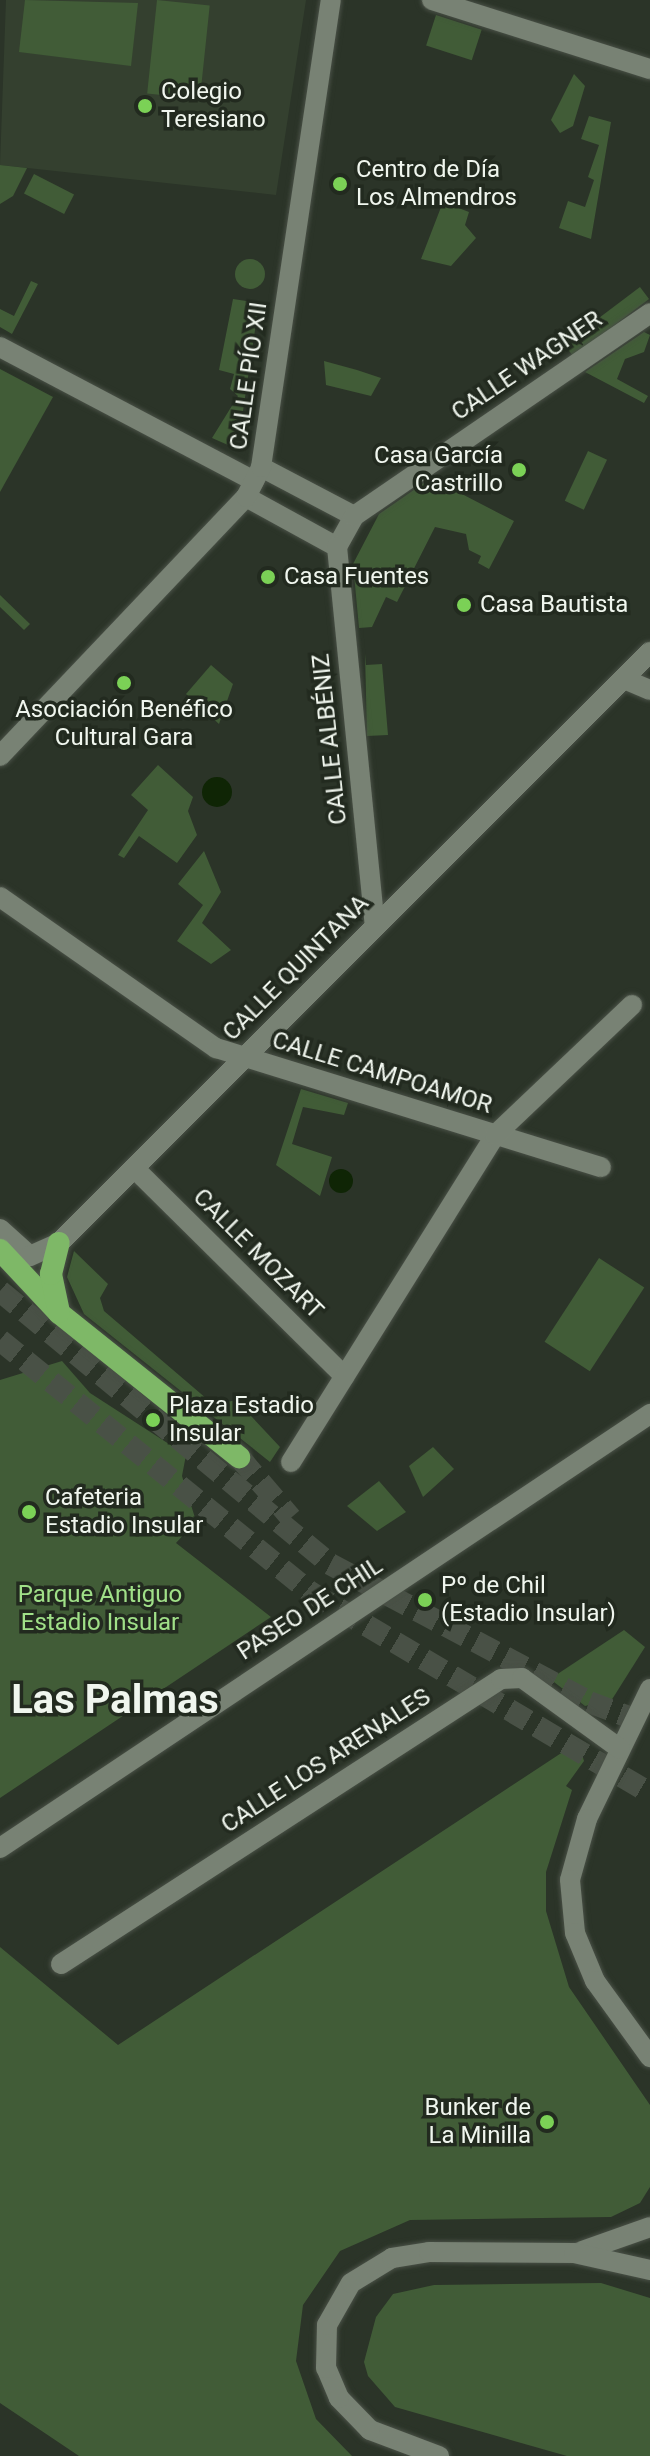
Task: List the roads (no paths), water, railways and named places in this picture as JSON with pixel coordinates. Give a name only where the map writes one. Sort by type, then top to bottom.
[{"type":"highway","points":[[59,1243],[51,1274],[59,1313]]},
{"type":"highway","points":[[0,1250],[59,1313],[239,1457]]},
{"type":"street","name":"CALLE PÍO XII","points":[[254,482],[331,0]]},
{"type":"street","points":[[432,0],[650,69]]},
{"type":"street","name":"CALLE WAGNER","points":[[354,516],[650,313]]},
{"type":"street","points":[[0,347],[254,482],[354,516],[337,547],[254,482]]},
{"type":"street","points":[[0,756],[254,482]]},
{"type":"street","name":"CALLE ALBÉNIZ","points":[[337,547],[375,926]]},
{"type":"street","name":"CALLE QUINTANA","points":[[59,1243],[650,652]]},
{"type":"street","points":[[624,679],[650,690]]},
{"type":"street","name":"CALLE CAMPOAMOR","points":[[0,897],[216,1048],[601,1167]]},
{"type":"street","points":[[291,1462],[495,1135],[632,1005]]},
{"type":"street","name":"CALLE MOZART","points":[[134,1168],[344,1376]]},
{"type":"street","points":[[0,1229],[30,1256],[59,1243]]},
{"type":"street","name":"PASEO DE CHIL","points":[[0,1848],[650,1414]]},
{"type":"street","name":"CALLE LOS ARENALES","points":[[61,1964],[501,1679],[522,1678],[620,1749]]},
{"type":"street","points":[[650,1689],[587,1819],[570,1880],[575,1933],[595,1981],[650,2057]]},
{"type":"street","points":[[574,2253],[650,2227]]},
{"type":"street","points":[[439,2456],[370,2430],[339,2398],[326,2368],[327,2325],[351,2283],[392,2258],[429,2252],[574,2253],[650,2270]]},
{"type":"tunnel","points":[[0,1291],[330,1564],[589,1702],[650,1725]]},
{"type":"tunnel","points":[[0,1340],[310,1592],[650,1793]]},
{"type":"tunnel","points":[[239,1457],[291,1518]]},
{"type":"place","name":"Colegio Teresiano","points":[[145,106]]},
{"type":"place","name":"Centro de Día Los Almendros","points":[[340,184]]},
{"type":"place","name":"Casa García Castrillo","points":[[519,470]]},
{"type":"place","name":"Casa Fuentes","points":[[268,577]]},
{"type":"place","name":"Casa Bautista","points":[[464,605]]},
{"type":"place","name":"Asociación Benéfico Cultural Gara","points":[[124,683]]},
{"type":"place","name":"Plaza Estadio Insular","points":[[153,1420]]},
{"type":"place","name":"Cafeteria Estadio Insular","points":[[29,1512]]},
{"type":"place","name":"Pº de Chil (Estadio Insular)","points":[[425,1600]]},
{"type":"place","name":"Bunker de La Minilla","points":[[547,2122]]},
{"type":"district","name":"Las Palmas","points":[[115,1700]]},
{"type":"park label","name":"Parque Antiguo Estadio Insular","points":[[100,1609]]}]
